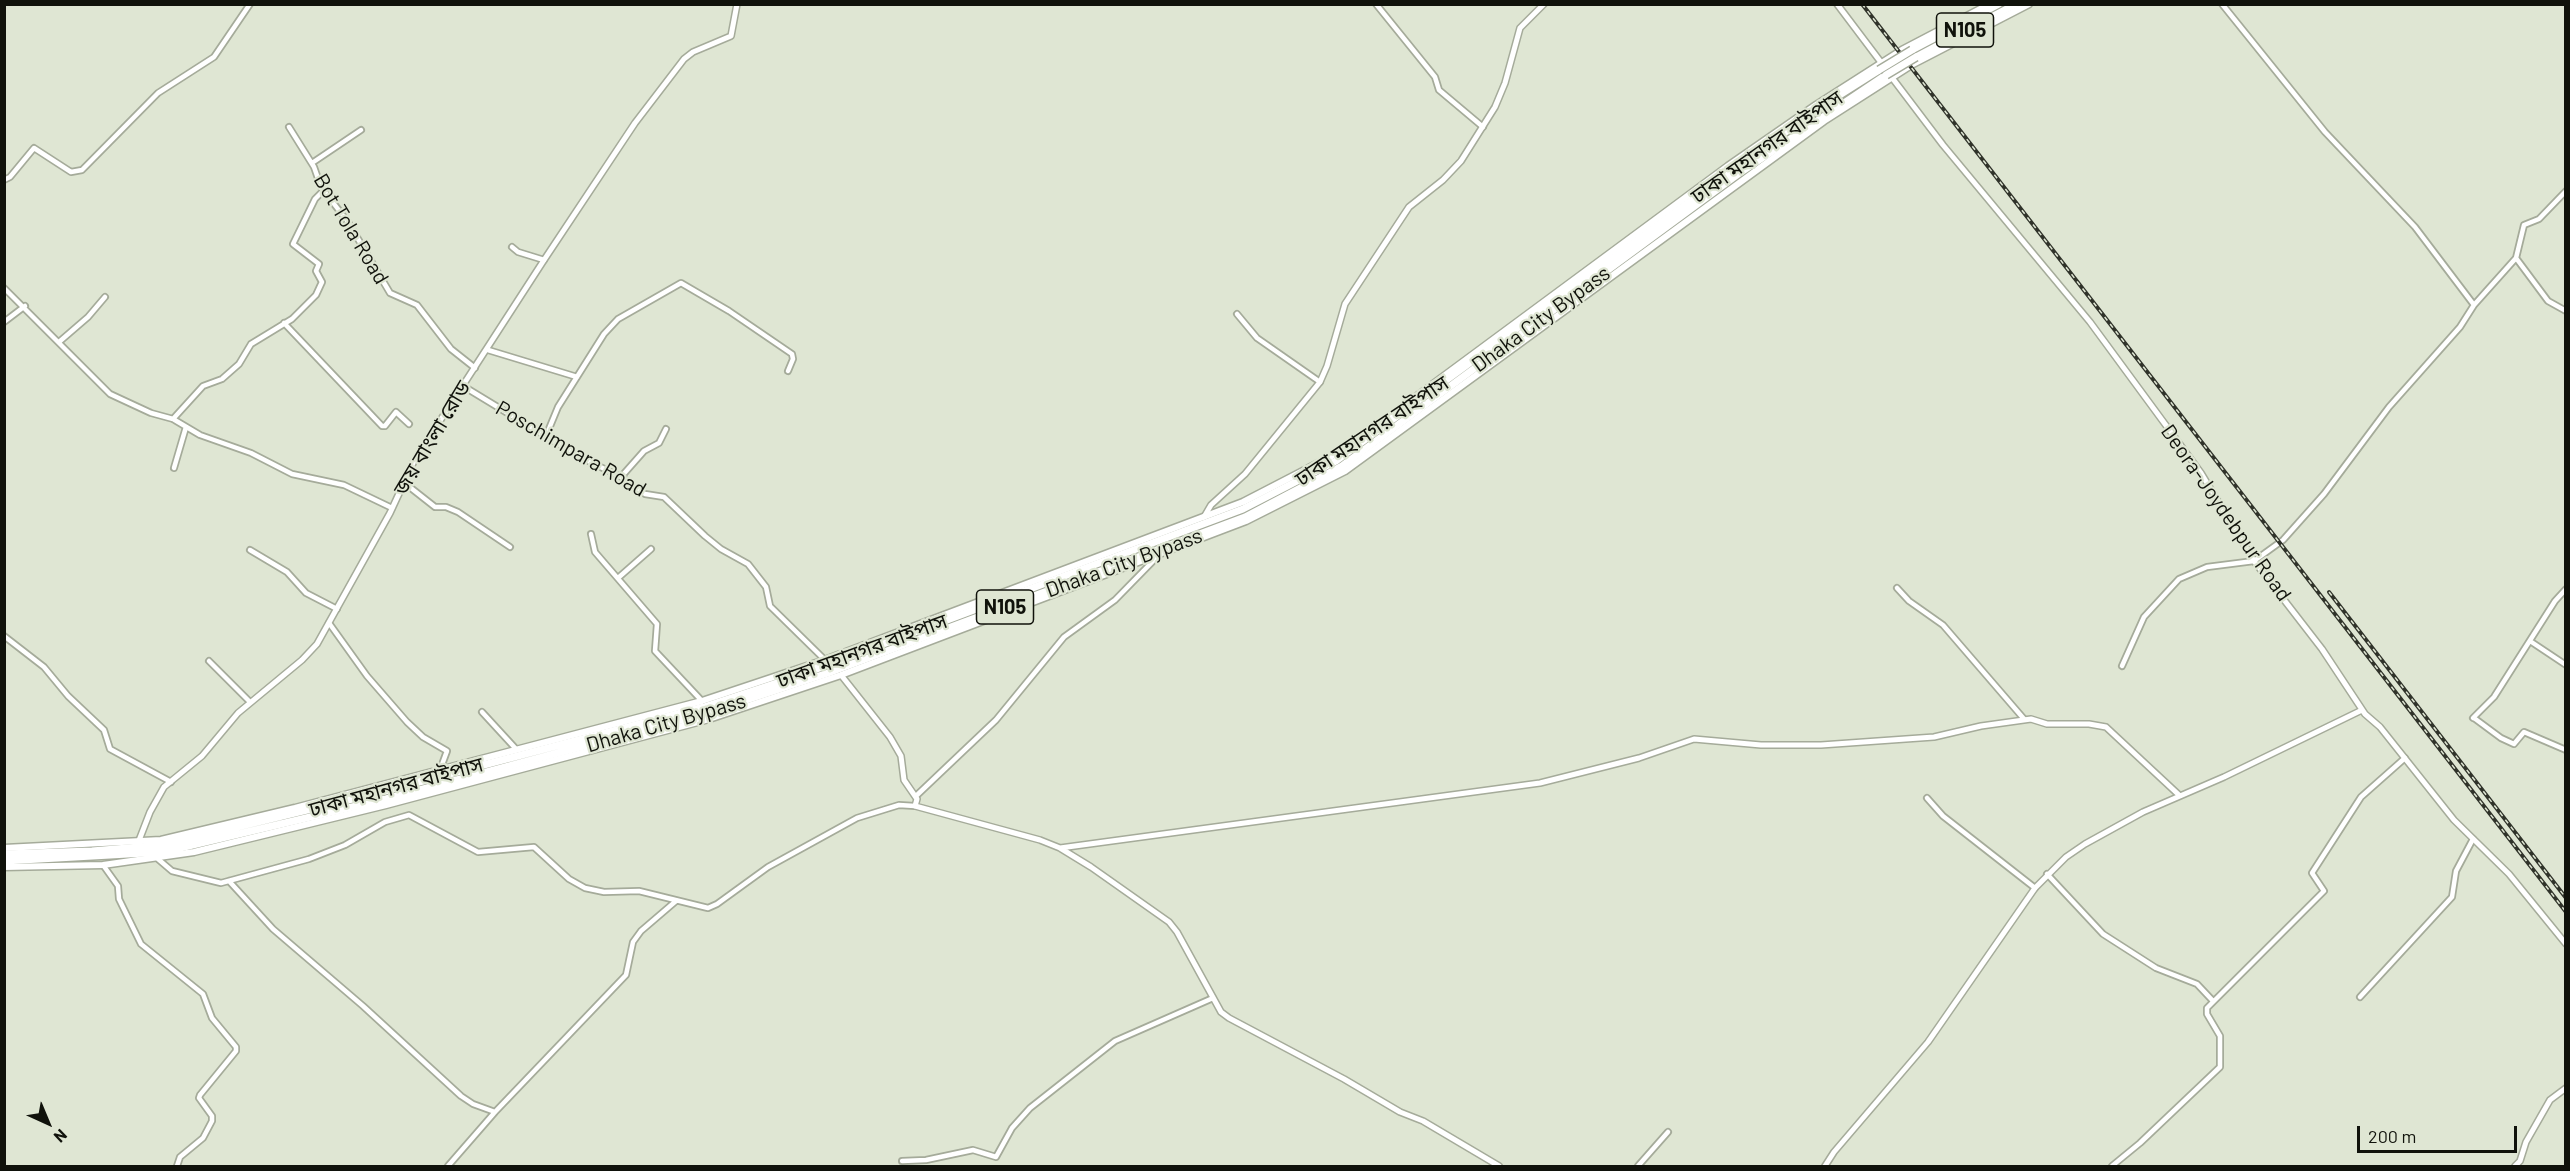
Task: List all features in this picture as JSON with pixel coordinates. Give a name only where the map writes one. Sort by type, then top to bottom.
[{"type":"highway","name":"ঢাকা মহানগর বাইপাস","points":[[4,854],[92,851],[163,845],[370,795],[704,706],[798,676],[1243,508],[1336,460],[1819,108],[1999,4]]},
{"type":"highway","name":"N105","points":[[1914,54],[2016,4]]},
{"type":"highway","name":"Dhaka City Bypass","points":[[4,861],[163,852],[386,800],[707,713],[828,673],[1245,517],[1342,466],[1741,172],[1884,71]]},
{"type":"main road","points":[[4,848],[138,843],[237,823],[702,701],[825,660],[1243,502],[1332,456],[1398,410],[1728,166],[1990,4]]},
{"type":"main road","points":[[4,867],[103,865],[158,859],[364,811],[709,719],[840,675],[1246,521],[1346,471],[1791,143],[1884,71],[2029,4]]},
{"type":"street","points":[[4,180],[10,177],[34,148],[71,172],[82,170],[158,93],[214,57],[250,4]]},
{"type":"street","name":"জয় বাংলা রোড","points":[[138,843],[157,797],[202,756],[228,723],[250,702],[307,656],[329,623],[392,508],[402,481],[544,260],[629,132],[684,59],[693,52],[731,36],[736,4]]},
{"type":"street","points":[[1376,4],[1435,77],[1439,90],[1483,127]]},
{"type":"street","points":[[1204,517],[1211,506],[1245,474],[1320,382],[1328,366],[1345,304],[1409,207],[1452,171],[1483,127],[1505,83],[1520,28],[1544,4]]},
{"type":"street","name":"Deora-Joydebpur Road","points":[[1836,4],[1884,71],[2096,331],[2201,473],[2254,561],[2322,649],[2362,710],[2473,839],[2509,874],[2565,944]]},
{"type":"street","points":[[2222,4],[2325,132],[2415,227],[2474,304]]},
{"type":"street","name":"Bot Tola Road","points":[[289,128],[312,163],[324,190],[348,222],[390,293],[417,305],[451,349],[475,368]]},
{"type":"street","points":[[312,163],[360,130]]},
{"type":"street","points":[[173,419],[203,386],[222,379],[239,364],[251,344],[307,305],[321,285],[316,271],[318,262],[293,244],[315,199],[324,190]]},
{"type":"street","points":[[2122,666],[2144,617],[2179,579],[2207,567],[2254,561],[2283,540],[2324,494],[2389,407],[2460,327],[2474,304],[2516,258],[2524,225],[2540,219],[2565,191]]},
{"type":"street","points":[[512,247],[518,252],[544,260]]},
{"type":"street","points":[[2516,258],[2548,301],[2565,311]]},
{"type":"street","points":[[546,436],[555,412],[604,334],[618,319],[681,283],[729,311],[792,354],[793,359],[788,371]]},
{"type":"street","points":[[4,288],[25,306],[108,393],[151,413],[173,419],[186,427],[247,451],[291,474],[344,485],[392,508]]},
{"type":"street","points":[[59,342],[86,319],[105,297]]},
{"type":"street","points":[[4,322],[25,306]]},
{"type":"street","points":[[1237,314],[1257,338],[1320,382]]},
{"type":"street","points":[[284,323],[382,426],[385,426],[396,412],[409,424]]},
{"type":"street","points":[[488,350],[577,377]]},
{"type":"street","name":"Poschimpara Road","points":[[463,386],[580,457],[621,477],[645,494],[664,497],[721,549],[748,564],[766,587],[770,606],[825,660]]},
{"type":"street","points":[[174,468],[186,427]]},
{"type":"street","points":[[621,477],[644,452],[659,443],[666,429]]},
{"type":"street","points":[[402,481],[435,507],[446,507],[458,512],[510,547]]},
{"type":"street","points":[[591,534],[595,552],[657,624],[655,651],[702,701]]},
{"type":"street","points":[[618,578],[651,549]]},
{"type":"street","points":[[250,550],[287,572],[304,592],[337,609]]},
{"type":"street","points":[[915,806],[916,796],[996,720],[1064,637],[1115,600],[1158,556]]},
{"type":"street","points":[[1897,588],[1909,601],[1943,625],[2024,720]]},
{"type":"street","points":[[2565,589],[2493,697],[2474,718],[2501,738],[2514,744],[2524,732],[2565,750]]},
{"type":"street","points":[[329,623],[367,676],[407,722],[423,737],[447,751],[440,770]]},
{"type":"street","points":[[4,636],[44,667],[68,696],[104,730],[110,749],[171,782]]},
{"type":"street","points":[[2530,641],[2565,665]]},
{"type":"street","points":[[209,661],[250,702]]},
{"type":"street","points":[[840,675],[890,736],[901,756],[907,785],[916,796]]},
{"type":"street","points":[[1825,1167],[1834,1152],[1928,1042],[2035,888],[2048,874],[2085,844],[2179,795],[2224,777],[2362,710]]},
{"type":"street","points":[[482,712],[516,749]]},
{"type":"street","points":[[1060,848],[1540,783],[1640,758],[1694,739],[1761,745],[1821,745],[1934,737],[1981,726],[2024,720],[2106,727],[2179,795]]},
{"type":"street","points":[[2112,1167],[2221,1065],[2220,1036],[2206,1011],[2213,1001],[2324,891],[2312,873],[2361,797],[2405,758]]},
{"type":"street","points":[[1927,798],[1943,816],[2035,888]]},
{"type":"street","points":[[158,859],[168,869],[208,882],[230,881],[309,859],[342,847],[385,822],[409,815],[478,852],[534,847],[579,886],[604,892],[639,891],[700,908],[711,907],[768,867],[857,818],[899,805],[915,806],[1060,848],[1169,922],[1177,932],[1213,998],[1228,1018],[1344,1079],[1400,1112],[1423,1121],[1499,1167]]},
{"type":"street","points":[[2360,997],[2452,897],[2456,871],[2473,839]]},
{"type":"street","points":[[103,865],[118,886],[119,899],[141,944],[202,994],[212,1018],[236,1047],[223,1068],[200,1095],[199,1098],[212,1116],[212,1121],[203,1138],[180,1157],[177,1167]]},
{"type":"street","points":[[2048,874],[2103,934],[2156,968],[2197,984],[2213,1001]]},
{"type":"street","points":[[230,881],[273,929],[363,1006],[461,1095],[473,1104],[495,1112]]},
{"type":"street","points":[[448,1167],[495,1112],[626,975],[633,942],[641,931],[676,901]]},
{"type":"street","points":[[902,1161],[926,1160],[973,1150],[996,1157],[1012,1128],[1030,1108],[1115,1041],[1213,998]]},
{"type":"street","points":[[2515,1167],[2520,1161],[2526,1142],[2550,1100],[2565,1089]]},
{"type":"street","points":[[1638,1167],[1668,1132]]},
{"type":"railway","points":[[1862,4],[2566,912]]},
{"type":"railway","points":[[2329,592],[2566,898]]}]
